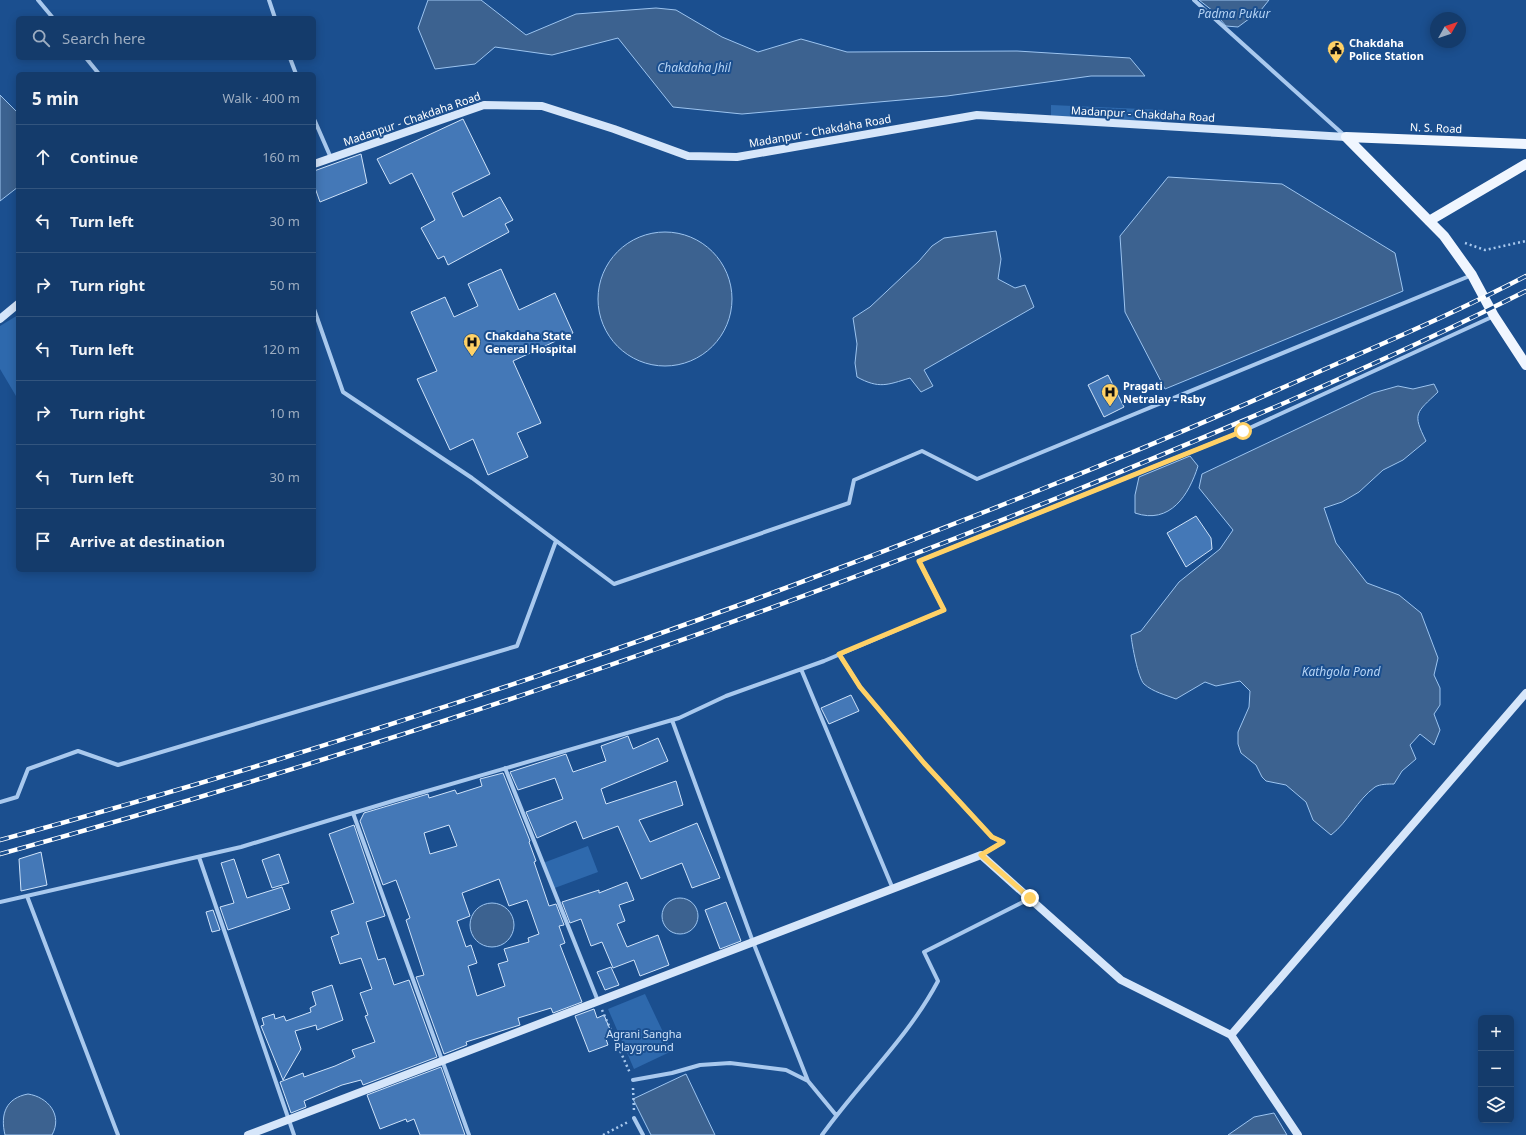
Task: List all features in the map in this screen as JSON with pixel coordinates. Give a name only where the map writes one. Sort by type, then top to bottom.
[{"type":"main road","name":"Madanpur - Chakdaha Road","points":[[316,163],[484,105],[542,106],[614,128],[688,156],[737,157],[977,115],[1346,136]]},
{"type":"main road","name":"N. S. Road","points":[[1346,136],[1526,144]]},
{"type":"main road","points":[[1346,136],[1444,236],[1472,275],[1494,316],[1526,364]]},
{"type":"main road","points":[[1429,222],[1526,164]]},
{"type":"main road","points":[[0,319],[16,306]]},
{"type":"main road","points":[[1231,1035],[1526,693]]},
{"type":"main road","points":[[248,1135],[981,855],[1121,980],[1231,1035],[1298,1135]]},
{"type":"street","points":[[38,0],[51,16]]},
{"type":"street","points":[[269,0],[274,16]]},
{"type":"street","points":[[1194,0],[1346,136]]},
{"type":"street","points":[[88,60],[97,72]]},
{"type":"street","points":[[291,60],[295,72]]},
{"type":"street","points":[[316,124],[331,158]]},
{"type":"street","points":[[316,315],[343,392],[472,478],[614,584],[849,503],[854,480],[922,451],[977,479],[1472,275]]},
{"type":"street","points":[[0,902],[241,847],[672,720],[726,696],[801,669],[944,610],[919,561],[1243,431],[1494,316]]},
{"type":"street","points":[[0,802],[17,797],[28,769],[78,751],[118,765],[517,646],[556,541]]},
{"type":"street","points":[[839,654],[860,687],[924,763],[992,837],[1003,842],[981,855]]},
{"type":"street","points":[[801,669],[893,889]]},
{"type":"street","points":[[672,720],[753,942],[808,1081],[836,1115]]},
{"type":"street","points":[[505,768],[598,1001]]},
{"type":"street","points":[[353,813],[469,1135]]},
{"type":"street","points":[[199,857],[294,1135]]},
{"type":"street","points":[[27,896],[118,1135]]},
{"type":"street","points":[[822,1135],[836,1115],[898,1039],[930,996],[938,981],[924,952],[1030,898]]},
{"type":"street","points":[[633,1080],[672,1073],[700,1065],[730,1063],[786,1070],[808,1081]]},
{"type":"street","points":[[634,1118],[643,1135]]},
{"type":"path","points":[[1444,236],[1485,250],[1526,241]]},
{"type":"path","points":[[598,1001],[633,1080],[634,1118],[603,1135]]},
{"type":"green space","points":[[1051,105],[1165,110],[1161,123],[1051,116]]},
{"type":"green space","points":[[16,316],[16,396],[0,369],[0,326]]},
{"type":"green space","points":[[588,846],[598,872],[552,889],[543,863]]},
{"type":"green space","name":"Agrani Sangha Playground","points":[[645,994],[672,1051],[634,1069],[608,1009]]},
{"type":"water","name":"Chakdaha Jhil","points":[[428,0],[481,0],[526,35],[576,14],[656,8],[676,10],[722,37],[758,52],[801,39],[847,52],[1017,51],[1130,58],[1145,76],[1091,76],[947,96],[742,114],[673,107],[618,38],[552,55],[495,47],[475,64],[435,69],[418,28]]},
{"type":"water","name":"Padma Pukur","points":[[1199,0],[1269,0],[1261,10],[1238,27],[1226,26],[1213,11]]},
{"type":"water","points":[[0,95],[16,111],[16,189],[0,201]]},
{"type":"water","points":[[1168,177],[1282,184],[1395,253],[1403,291],[1165,389],[1125,312],[1120,236]]},
{"type":"water","points":[[996,231],[1001,259],[998,279],[1015,288],[1025,285],[1034,307],[924,370],[933,386],[921,392],[910,378],[883,385],[871,383],[857,377],[855,363],[857,344],[853,318],[870,307],[919,261],[932,246],[944,238]]},
{"type":"water","points":[[672,232],[697,240],[717,257],[727,273],[731,286],[731,312],[727,325],[721,336],[707,351],[691,361],[678,365],[658,366],[633,358],[613,341],[603,325],[599,312],[598,292],[606,267],[623,247],[639,237],[652,233]]},
{"type":"water","name":"Kathgola Pond","points":[[1434,384],[1438,392],[1418,414],[1419,424],[1426,441],[1403,460],[1383,470],[1359,492],[1342,502],[1324,508],[1336,543],[1367,583],[1399,595],[1421,613],[1438,658],[1434,675],[1440,688],[1440,705],[1434,714],[1440,730],[1434,745],[1420,734],[1410,745],[1416,759],[1402,771],[1394,784],[1375,787],[1363,798],[1343,824],[1331,835],[1313,820],[1306,802],[1286,785],[1266,781],[1262,777],[1256,765],[1241,753],[1238,744],[1238,732],[1249,707],[1250,691],[1240,681],[1216,686],[1205,682],[1176,699],[1160,693],[1148,687],[1142,681],[1131,635],[1141,631],[1179,582],[1220,549],[1233,530],[1199,488],[1202,474],[1373,393],[1398,386],[1413,389]]},
{"type":"water","points":[[1190,456],[1198,466],[1189,487],[1176,505],[1168,511],[1158,515],[1147,516],[1135,513],[1135,495],[1139,477]]},
{"type":"water","points":[[684,898],[693,903],[697,909],[697,923],[693,929],[684,934],[676,934],[667,929],[663,923],[662,912],[667,903],[673,899]]},
{"type":"water","points":[[492,903],[504,907],[510,913],[514,925],[510,937],[504,943],[492,947],[480,943],[474,937],[470,925],[474,913],[480,907]]},
{"type":"water","points":[[686,1074],[715,1135],[651,1135],[633,1099]]},
{"type":"water","points":[[28,1094],[42,1099],[52,1108],[56,1121],[52,1135],[5,1135],[3,1120],[6,1108],[14,1099]]},
{"type":"water","points":[[1274,1113],[1287,1135],[1228,1135],[1254,1117]]},
{"type":"building","points":[[463,119],[490,174],[452,193],[463,217],[500,197],[513,220],[505,224],[509,232],[448,265],[444,256],[438,259],[421,228],[435,220],[412,173],[390,184],[377,159]]},
{"type":"building","points":[[361,154],[367,183],[320,202],[316,191],[316,170]]},
{"type":"building","points":[[501,269],[519,310],[555,293],[573,333],[513,361],[541,423],[517,433],[528,457],[488,475],[473,439],[450,450],[417,379],[437,371],[411,312],[445,297],[454,317],[478,306],[468,284]]},
{"type":"building","points":[[1108,375],[1124,407],[1104,417],[1088,385]]},
{"type":"building","points":[[1196,516],[1211,538],[1212,549],[1186,567],[1167,533]]},
{"type":"building","points":[[851,695],[859,711],[829,724],[821,708]]},
{"type":"building","points":[[628,736],[633,749],[658,738],[668,761],[601,789],[606,804],[676,781],[683,805],[639,820],[650,842],[697,823],[720,878],[692,888],[682,863],[641,879],[618,826],[583,839],[576,821],[537,838],[526,812],[563,799],[555,778],[518,790],[510,772],[566,754],[573,772],[606,761],[601,746]]},
{"type":"building","points":[[503,773],[530,841],[529,842],[536,861],[534,862],[549,906],[556,904],[564,925],[559,926],[565,943],[560,945],[582,1002],[553,1013],[551,1008],[518,1018],[520,1025],[466,1042],[467,1045],[444,1054],[416,977],[424,975],[406,920],[410,918],[396,880],[383,885],[360,821],[364,813],[428,794],[429,798],[455,790],[457,794],[482,786],[480,779]],"holes":[[[449,825],[457,846],[430,854],[424,833]],[[499,879],[509,906],[527,900],[539,934],[528,938],[529,942],[504,949],[508,961],[498,964],[505,986],[477,996],[468,966],[477,963],[471,945],[466,947],[457,921],[470,916],[462,893]]]},
{"type":"building","points":[[354,825],[385,916],[366,922],[378,960],[385,958],[394,985],[409,980],[437,1057],[363,1085],[361,1080],[342,1085],[304,1101],[306,1107],[291,1113],[280,1082],[303,1073],[304,1077],[335,1066],[355,1057],[352,1050],[375,1042],[365,1016],[368,1015],[360,993],[372,989],[361,958],[340,964],[331,937],[339,934],[331,911],[354,903],[329,834]]},
{"type":"building","points":[[41,852],[47,885],[21,891],[19,859]]},
{"type":"building","points":[[279,854],[289,883],[272,888],[262,860]]},
{"type":"building","points":[[234,859],[247,898],[282,887],[290,909],[228,930],[220,907],[234,903],[221,863]]},
{"type":"building","points":[[627,882],[634,900],[619,905],[625,921],[617,924],[627,947],[658,935],[669,965],[640,976],[634,960],[613,968],[602,942],[591,946],[581,919],[570,923],[562,902],[599,890],[599,893]]},
{"type":"building","points":[[726,902],[741,941],[720,949],[705,910]]},
{"type":"building","points":[[213,910],[220,930],[212,932],[206,912]]},
{"type":"building","points":[[611,967],[619,985],[605,990],[597,972]]},
{"type":"building","points":[[332,985],[343,1020],[317,1030],[316,1025],[295,1031],[301,1049],[283,1080],[261,1026],[264,1025],[262,1018],[274,1014],[275,1019],[284,1016],[286,1021],[311,1012],[310,1008],[316,1005],[312,992]]},
{"type":"building","points":[[594,1009],[597,1018],[604,1015],[612,1034],[605,1036],[608,1045],[589,1052],[575,1016]]},
{"type":"building","points":[[441,1067],[465,1135],[420,1135],[414,1119],[407,1122],[406,1119],[380,1129],[367,1095]]},
{"type":"railway","points":[[0,840],[133,803],[398,722],[529,679],[789,587],[918,538],[1152,444],[1256,400],[1427,324],[1526,276]]},
{"type":"railway","points":[[0,854],[135,816],[403,734],[669,645],[800,597],[932,548],[1238,423],[1412,346],[1526,291]]},
{"type":"place","name":"Chakdaha Police Station","points":[[1336,64]]},
{"type":"place","name":"Chakdaha State General Hospital","points":[[472,357]]},
{"type":"place","name":"Pragati Netralay - Rsby","points":[[1110,407]]},
{"type":"route","points":[[1030,898],[981,855],[1003,842],[992,837],[924,763],[860,687],[839,654],[944,610],[919,561],[1243,431]]}]
